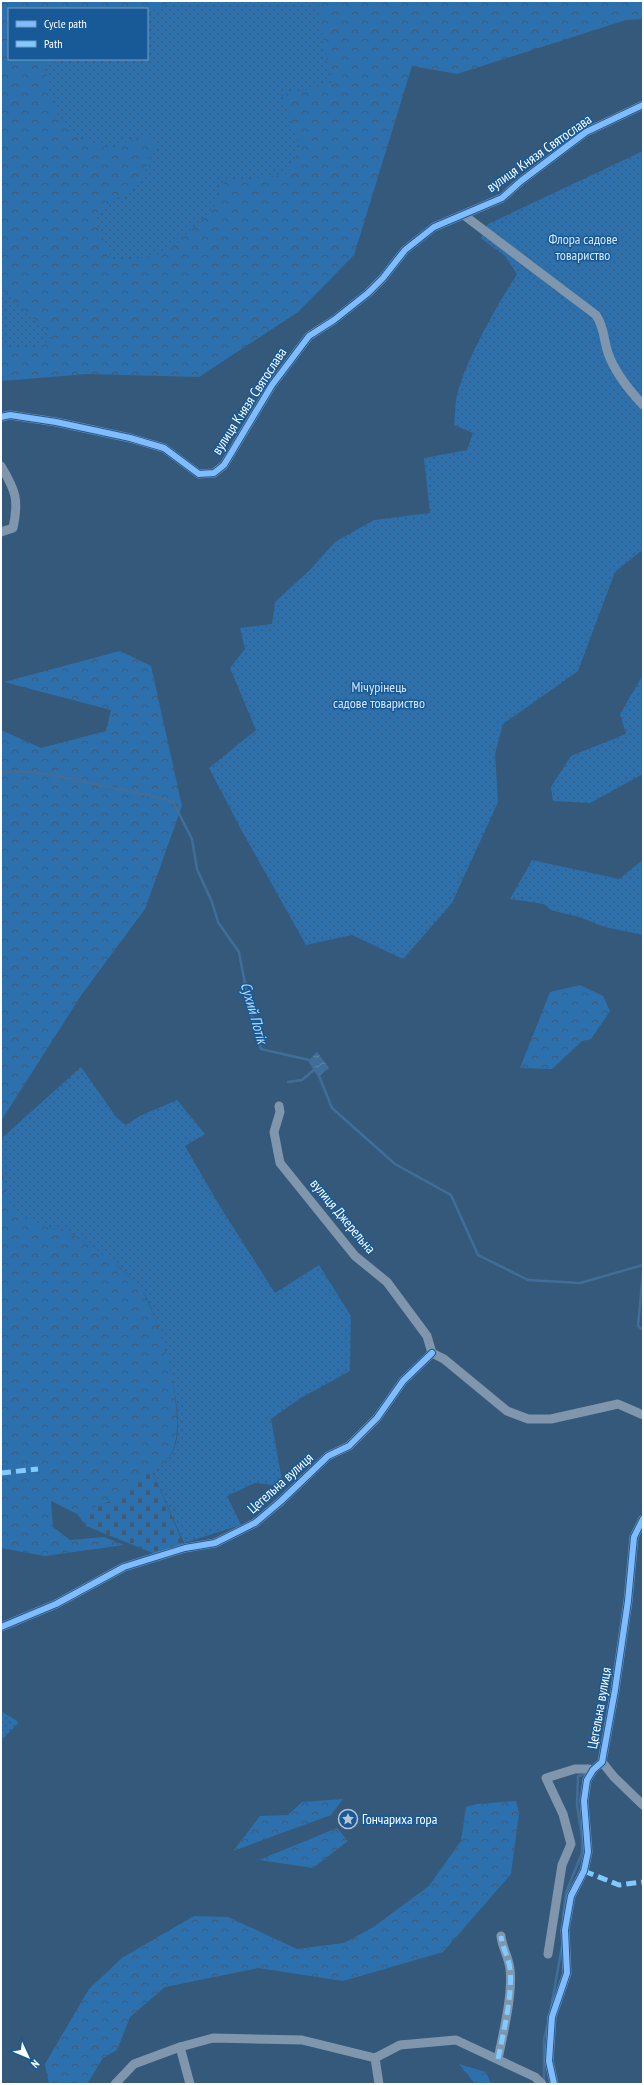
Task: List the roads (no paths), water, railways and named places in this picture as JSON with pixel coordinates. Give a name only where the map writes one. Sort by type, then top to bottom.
[{"type":"street","name":"вулиця Князя Святослава","points":[[1,417],[10,415],[28,419],[56,422],[130,438],[164,448],[199,474],[214,473],[224,465],[272,385],[309,336],[334,320],[368,293],[383,278],[405,250],[434,227],[465,216],[502,198],[521,181],[586,132],[643,105]]},
{"type":"street","points":[[465,216],[596,315],[603,326],[608,353],[614,365],[628,388],[643,405]]},
{"type":"street","points":[[1,466],[13,486],[17,508],[13,528],[1,532]]},
{"type":"street","name":"вулиця Джерельна","points":[[279,1106],[280,1112],[274,1132],[280,1162],[355,1256],[387,1282],[427,1336],[432,1353]]},
{"type":"street","points":[[432,1353],[444,1359],[507,1411],[528,1420],[551,1419],[618,1404],[643,1415]]},
{"type":"street","name":"Цегельна вулиця","points":[[1,1627],[56,1604],[124,1567],[185,1548],[215,1544],[255,1523],[281,1501],[328,1456],[349,1446],[377,1418],[403,1382],[432,1353]]},
{"type":"street","name":"Цегельна вулиця","points":[[554,2084],[549,2061],[552,2016],[567,1972],[565,1930],[571,1896],[584,1871],[588,1852],[584,1801],[587,1780],[602,1762],[620,1653],[634,1537],[643,1519]]},
{"type":"street","points":[[602,1762],[614,1777],[643,1804]]},
{"type":"street","points":[[548,1954],[562,1865],[571,1844],[563,1814],[546,1778],[575,1769],[589,1769]]},
{"type":"street","points":[[498,2060],[508,2006],[510,1969],[502,1947],[501,1936]]},
{"type":"street","points":[[115,2084],[134,2064],[180,2047],[213,2038],[302,2040],[375,2058],[400,2044],[456,2040],[535,2077],[542,2084]]},
{"type":"street","points":[[180,2047],[190,2084]]},
{"type":"street","points":[[375,2058],[379,2084]]},
{"type":"water","points":[[317,1052],[329,1068],[319,1076],[309,1060]]},
{"type":"waterway","name":"Сухий Потік","points":[[1,772],[14,771],[50,775],[145,794],[173,802],[192,839],[197,869],[212,902],[218,922],[239,952],[249,1005],[261,1049],[309,1060],[319,1076],[332,1108],[395,1164],[451,1195],[478,1255],[528,1280],[580,1283],[643,1265]]},
{"type":"waterway","points":[[288,1082],[302,1080],[315,1069]]},
{"type":"waterway","name":"Сухий Потік","points":[[643,1272],[638,1326],[643,1330]]},
{"type":"waterway","name":"Сухий Потік","points":[[563,1917],[566,1893],[582,1853],[582,1837],[577,1805],[578,1776],[588,1774]]},
{"type":"waterway","name":"Сухий Потік","points":[[551,2008],[562,1946]]},
{"type":"waterway","name":"Сухий Потік","points":[[544,2081],[544,2039],[548,2023]]},
{"type":"place","name":"Гончариха гора","points":[[348,1819]]},
{"type":"park label","name":"Флора садове товариство","points":[[583,248]]},
{"type":"park label","name":"Мічурінець садове товариство","points":[[379,696]]}]
